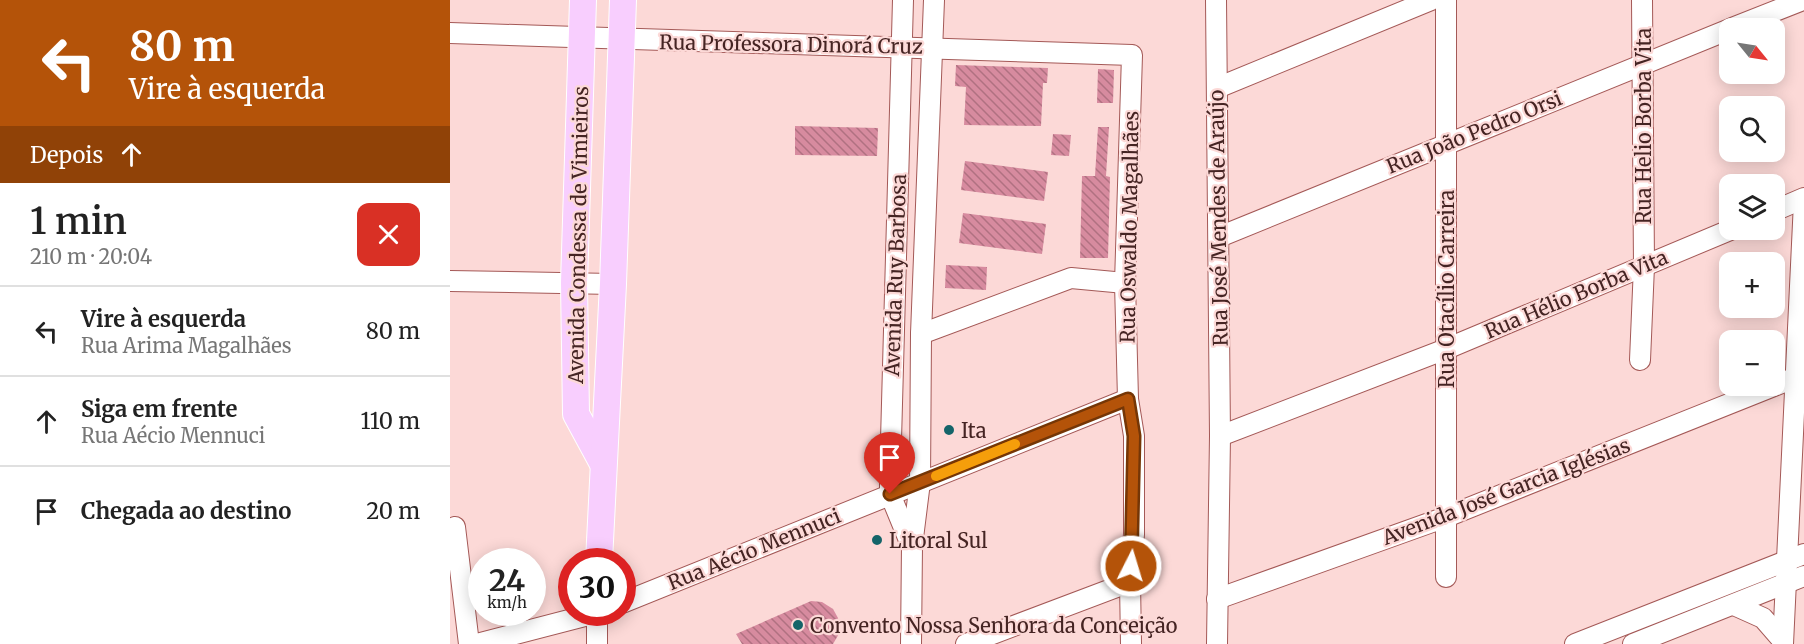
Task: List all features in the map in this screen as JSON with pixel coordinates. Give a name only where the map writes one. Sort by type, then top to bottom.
[{"type":"main road","name":"Avenida Condessa de Vimieiros","points":[[583,0],[574,283],[576,414],[602,462]]},
{"type":"main road","name":"Avenida Condessa de Vimieiros","points":[[599,548],[602,462],[613,284],[623,0]]},
{"type":"street","name":"Avenida Ruy Barbosa","points":[[903,0],[890,494],[912,546]]},
{"type":"street","name":"Avenida Ruy Barbosa","points":[[911,644],[912,546],[920,482],[921,334],[934,0]]},
{"type":"street","name":"Rua José Mendes de Araújo","points":[[1216,0],[1220,436],[1217,599]]},
{"type":"street","points":[[1217,88],[1431,0]]},
{"type":"street","name":"Rua Otacílio Carreira","points":[[1446,0],[1446,577]]},
{"type":"street","name":"Rua Helio Borba Vita","points":[[1640,360],[1644,266],[1642,0]]},
{"type":"street","name":"Rua João Pedro Orsi","points":[[1758,18],[1803,0]]},
{"type":"street","name":"Rua Professora Dinorá Cruz","points":[[450,33],[582,39],[933,47],[1132,56]]},
{"type":"street","name":"Rua João Pedro Orsi","points":[[1219,237],[1719,34]]},
{"type":"street","name":"Rua Oswaldo Magalhães","points":[[1131,644],[1130,582],[1134,534],[1134,436],[1128,399],[1125,283],[1132,56]]},
{"type":"street","points":[[1783,643],[1796,580],[1794,378],[1804,200],[1785,206]]},
{"type":"street","name":"Rua Hélio Borba Vita","points":[[1220,436],[1446,349],[1719,235]]},
{"type":"street","points":[[921,334],[1071,278],[1125,283]]},
{"type":"street","points":[[450,281],[613,284]]},
{"type":"street","name":"Avenida José Garcia Iglésias","points":[[1217,599],[1446,517],[1794,378]]},
{"type":"street","name":"Rua Aécio Mennuci","points":[[636,597],[1128,399]]},
{"type":"street","points":[[455,527],[469,644]]},
{"type":"street","points":[[1575,644],[1796,557]]},
{"type":"street","points":[[1633,644],[1796,580]]},
{"type":"street","points":[[966,644],[1130,582]]},
{"type":"street","points":[[1217,599],[1217,644]]},
{"type":"street","points":[[1734,604],[1763,618],[1783,643]]},
{"type":"street","points":[[477,644],[558,623]]},
{"type":"street","points":[[597,644],[598,626]]},
{"type":"building","points":[[956,65],[1048,68],[1047,83],[1043,83],[1041,126],[964,125],[966,87],[955,86]]},
{"type":"building","points":[[1098,69],[1114,70],[1113,103],[1097,103]]},
{"type":"building","points":[[795,126],[878,128],[877,156],[795,155]]},
{"type":"building","points":[[1098,127],[1109,127],[1106,176],[1110,177],[1108,258],[1080,258],[1082,176],[1095,176]]},
{"type":"building","points":[[1053,134],[1071,135],[1069,156],[1051,155]]},
{"type":"building","points":[[965,161],[1048,172],[1044,201],[961,190]]},
{"type":"building","points":[[963,213],[1046,224],[1042,254],[959,243]]},
{"type":"building","points":[[946,265],[987,267],[986,290],[945,288]]},
{"type":"building","name":"Convento Nossa Senhora da Conceição","points":[[811,601],[822,602],[833,609],[838,618],[840,632],[833,644],[742,644],[736,634]]},
{"type":"slow traffic","points":[[936,476],[1015,444]]},
{"type":"place","name":"Ita","points":[[949,430]]},
{"type":"place","name":"Litoral Sul","points":[[877,540]]},
{"type":"place","name":"Convento Nossa Senhora da Conceição","points":[[798,625]]},
{"type":"route","points":[[890,494],[1128,399],[1134,436],[1134,534],[1131,566]]}]
